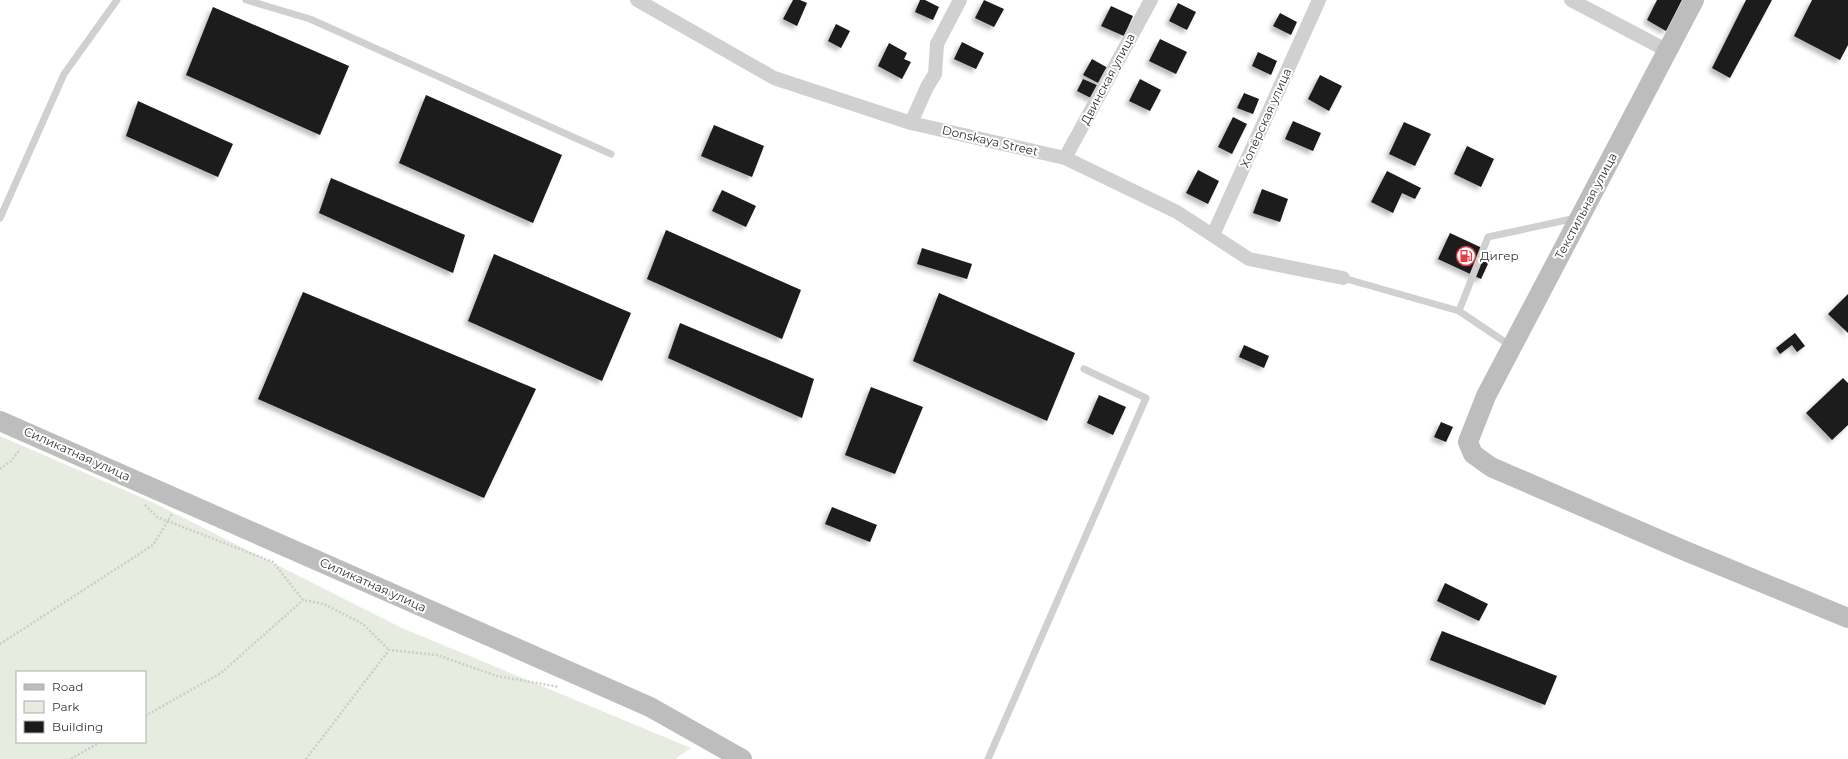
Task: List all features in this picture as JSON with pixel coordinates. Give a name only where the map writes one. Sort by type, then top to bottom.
[{"type":"street","name":"Donskaya Street","points":[[637,0],[774,78],[911,123],[1065,158],[1177,212],[1250,259],[1343,278]]},
{"type":"street","points":[[911,123],[926,87],[935,74],[937,44],[960,0]]},
{"type":"street","name":"Двинская улица","points":[[1065,158],[1151,0]]},
{"type":"street","name":"Хопёрская улица","points":[[1213,235],[1318,0]]},
{"type":"street","points":[[1571,0],[1668,51]]},
{"type":"street","name":"Текстильная улица","points":[[1694,0],[1486,396],[1468,442],[1473,454],[1491,467],[1683,550],[1848,618]]},
{"type":"street","name":"Силикатная улица","points":[[0,421],[650,707],[729,756]]},
{"type":"lane","points":[[0,218],[64,74],[117,0]]},
{"type":"lane","points":[[246,0],[310,19],[611,154]]},
{"type":"lane","points":[[1460,311],[1488,238],[1580,217]]},
{"type":"lane","points":[[1343,278],[1460,311],[1512,347]]},
{"type":"lane","points":[[988,759],[1146,398],[1084,369]]},
{"type":"path","points":[[0,469],[11,461],[31,434]]},
{"type":"path","points":[[142,501],[157,517],[273,562],[303,600],[324,604],[363,624],[389,650],[437,655],[497,676],[560,687]]},
{"type":"path","points":[[0,644],[153,545],[167,521],[182,501]]},
{"type":"path","points":[[146,715],[221,673],[303,600]]},
{"type":"path","points":[[306,759],[389,650]]},
{"type":"path","points":[[71,759],[98,743]]},
{"type":"green space","points":[[0,436],[154,503],[402,628],[691,748],[675,759],[0,759]]},
{"type":"building","points":[[793,0],[800,0],[807,3],[797,26],[783,19]]},
{"type":"building","points":[[920,0],[925,0],[939,7],[933,20],[915,12]]},
{"type":"building","points":[[984,0],[1004,9],[994,27],[975,18]]},
{"type":"building","points":[[1657,0],[1682,0],[1666,31],[1647,20]]},
{"type":"building","points":[[1746,0],[1772,0],[1730,78],[1712,68]]},
{"type":"building","points":[[1812,0],[1848,0],[1848,45],[1840,60],[1794,36]]},
{"type":"building","points":[[1178,3],[1196,12],[1187,30],[1169,21]]},
{"type":"building","points":[[1111,6],[1133,16],[1124,36],[1101,26]]},
{"type":"building","points":[[213,7],[349,66],[320,135],[186,75]]},
{"type":"building","points":[[1280,13],[1297,22],[1291,35],[1273,26]]},
{"type":"building","points":[[836,24],[850,31],[841,48],[828,41]]},
{"type":"building","points":[[1160,39],[1187,52],[1176,74],[1149,61]]},
{"type":"building","points":[[962,42],[984,53],[976,69],[954,59]]},
{"type":"building","points":[[889,43],[907,53],[904,59],[911,62],[902,79],[878,66]]},
{"type":"building","points":[[1258,52],[1277,61],[1271,75],[1252,66]]},
{"type":"building","points":[[1092,59],[1108,68],[1100,84],[1083,75]]},
{"type":"building","points":[[1320,75],[1342,86],[1329,111],[1308,99]]},
{"type":"building","points":[[1083,79],[1099,86],[1093,99],[1077,91]]},
{"type":"building","points":[[1140,79],[1161,90],[1150,111],[1129,101]]},
{"type":"building","points":[[1244,93],[1259,99],[1253,114],[1237,108]]},
{"type":"building","points":[[426,95],[562,155],[533,223],[399,163]]},
{"type":"building","points":[[138,101],[233,144],[218,177],[126,136]]},
{"type":"building","points":[[1233,117],[1247,124],[1232,154],[1218,147]]},
{"type":"building","points":[[1293,121],[1321,133],[1313,151],[1285,139]]},
{"type":"building","points":[[1404,122],[1431,134],[1415,166],[1389,154]]},
{"type":"building","points":[[714,125],[764,146],[752,177],[701,156]]},
{"type":"building","points":[[1467,146],[1494,159],[1481,187],[1454,174]]},
{"type":"building","points":[[1198,170],[1219,181],[1208,204],[1186,193]]},
{"type":"building","points":[[1387,171],[1421,188],[1415,199],[1402,193],[1393,213],[1371,202]]},
{"type":"building","points":[[331,178],[465,235],[453,273],[319,213]]},
{"type":"building","points":[[1262,189],[1288,199],[1280,222],[1253,213]]},
{"type":"building","points":[[722,190],[756,206],[746,227],[712,211]]},
{"type":"building","points":[[666,230],[801,290],[782,339],[647,279]]},
{"type":"building","name":"Дигер","points":[[1450,233],[1493,253],[1481,279],[1438,259]]},
{"type":"building","points":[[922,248],[972,264],[967,279],[917,264]]},
{"type":"building","points":[[494,254],[631,313],[602,381],[468,321]]},
{"type":"building","points":[[303,292],[536,389],[484,498],[258,399]]},
{"type":"building","points":[[939,293],[1075,353],[1047,421],[913,361]]},
{"type":"building","points":[[1848,294],[1848,333],[1828,314]]},
{"type":"building","points":[[680,323],[814,379],[802,418],[668,358]]},
{"type":"building","points":[[1795,333],[1805,346],[1797,352],[1792,345],[1780,354],[1776,348]]},
{"type":"building","points":[[1244,345],[1269,356],[1264,368],[1239,357]]},
{"type":"building","points":[[1843,378],[1848,383],[1848,425],[1832,440],[1806,413]]},
{"type":"building","points":[[871,387],[923,407],[895,474],[845,455]]},
{"type":"building","points":[[1099,395],[1126,407],[1113,435],[1087,423]]},
{"type":"building","points":[[1441,422],[1453,427],[1446,442],[1434,437]]},
{"type":"building","points":[[832,507],[877,525],[870,542],[825,524]]},
{"type":"building","points":[[1445,583],[1488,604],[1479,621],[1437,601]]},
{"type":"building","points":[[1442,631],[1557,676],[1545,705],[1430,660]]},
{"type":"place","name":"Дигер","points":[[1466,256]]}]
